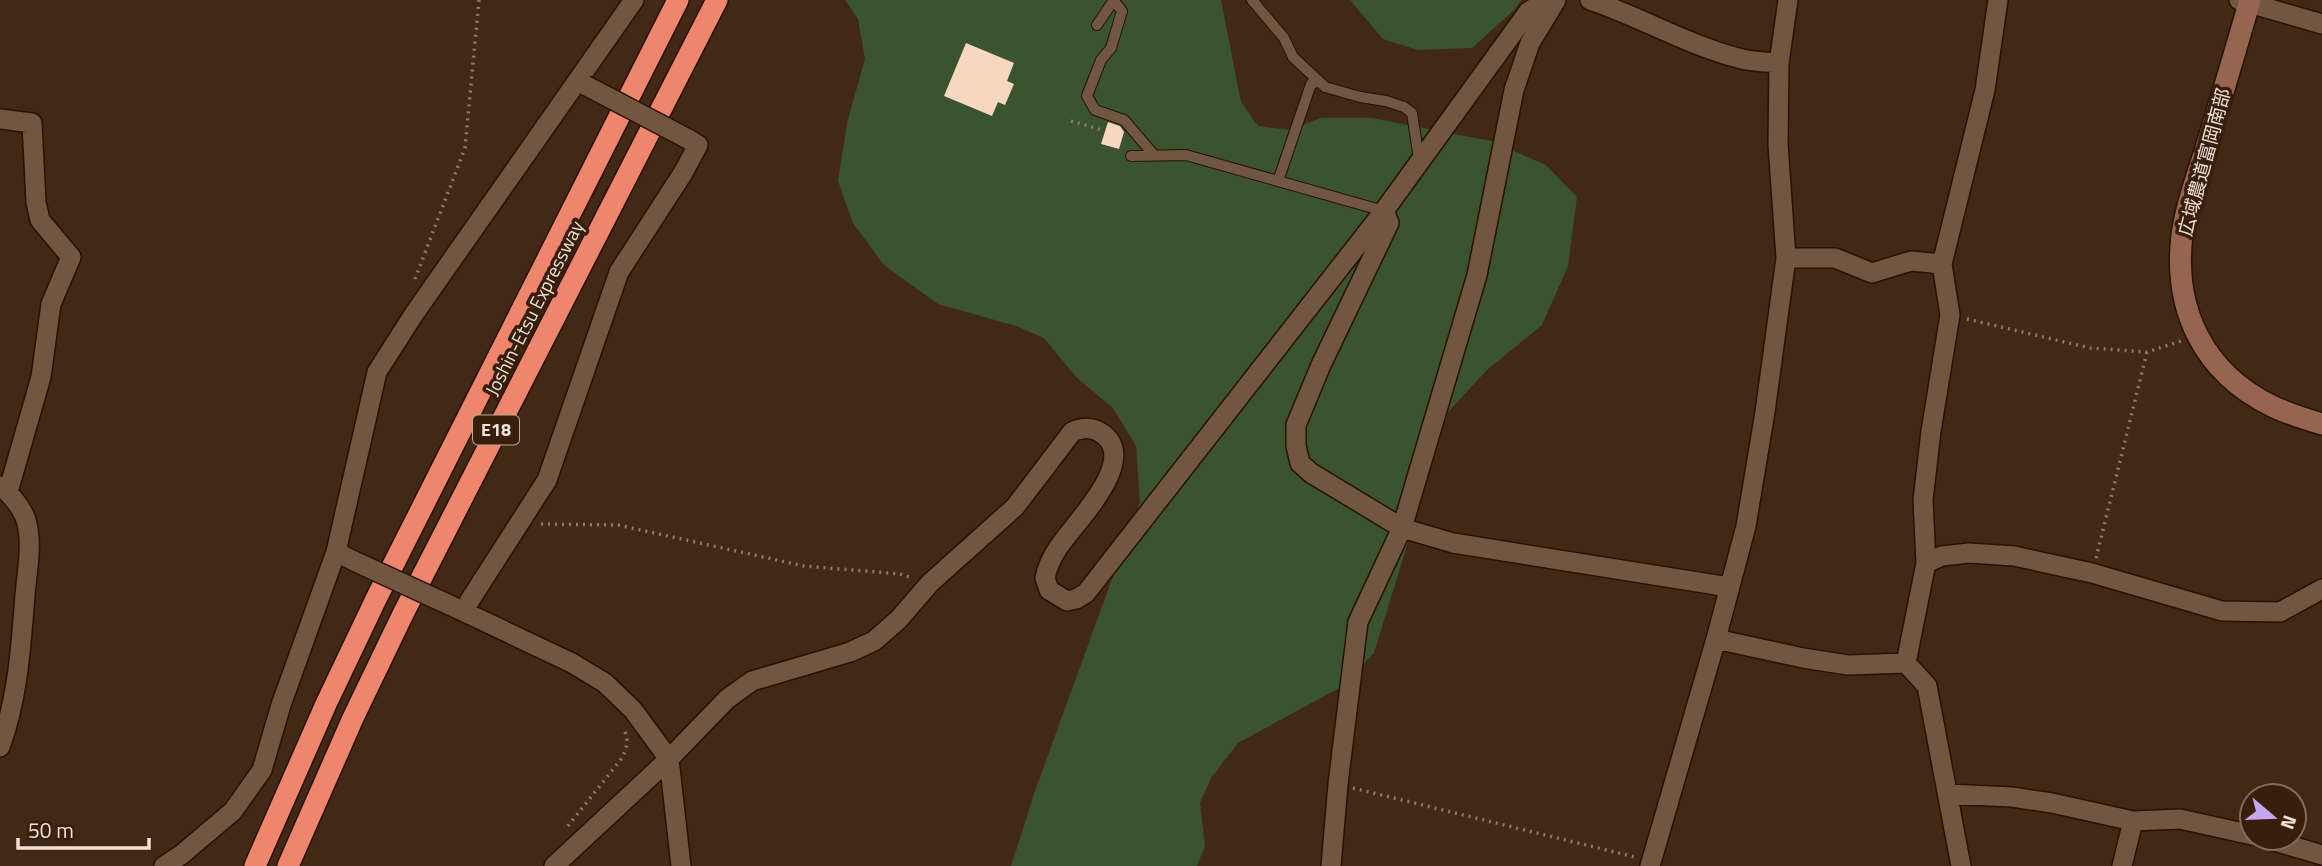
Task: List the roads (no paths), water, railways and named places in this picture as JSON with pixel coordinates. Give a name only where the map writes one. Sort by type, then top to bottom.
[{"type":"highway","name":"Joshin-Etsu Expressway","points":[[254,866],[337,680],[678,0]]},
{"type":"highway","name":"Joshin-Etsu Expressway","points":[[288,866],[347,730],[402,614],[717,0]]},
{"type":"street","points":[[176,862],[233,811],[262,771],[281,705],[335,552],[377,372],[414,314],[581,83],[634,0]]},
{"type":"street","points":[[558,863],[669,759],[727,699],[752,681],[850,652],[874,641],[899,619],[930,583],[1015,507],[1072,432],[1085,428],[1100,432],[1105,437],[1111,444],[1115,458],[1104,485],[1057,549],[1045,578],[1049,590],[1067,601],[1086,593],[1384,211],[1528,12],[1547,0]]},
{"type":"street","points":[[1331,866],[1357,622],[1402,528],[1477,275],[1514,90],[1530,43],[1556,0]]},
{"type":"street","points":[[1590,0],[1679,37],[1743,59],[1779,63]]},
{"type":"street","points":[[1650,864],[1746,526],[1763,425],[1786,258],[1778,145],[1779,63],[1788,0]]},
{"type":"street","points":[[1906,663],[1926,564],[1923,500],[1931,431],[1950,316],[1942,264],[1984,90],[1998,0]]},
{"type":"street","points":[[2246,1],[2322,24]]},
{"type":"street","name":"広域農道富岡南部","points":[[2246,1],[2182,235],[2182,282],[2196,335],[2229,377],[2270,405],[2322,424]]},
{"type":"street","points":[[459,610],[547,480],[619,272],[698,145],[581,83]]},
{"type":"street","points":[[0,119],[32,123],[36,202],[40,220],[71,257],[51,303],[41,377],[4,489],[26,520],[29,552],[19,668],[10,721],[0,747]]},
{"type":"street","points":[[1384,211],[1389,223],[1321,365],[1296,425],[1296,446],[1300,463],[1311,473],[1402,528],[1453,543],[1729,587]]},
{"type":"street","points":[[1786,258],[1835,258],[1872,273],[1911,261],[1942,264]]},
{"type":"street","points":[[335,552],[572,663],[605,683],[633,710],[669,759],[681,866]]},
{"type":"street","points":[[1926,564],[1942,556],[1969,553],[2014,556],[2092,573],[2222,611],[2280,612],[2322,589]]},
{"type":"street","points":[[1716,639],[1848,665],[1906,663]]},
{"type":"street","points":[[1906,663],[1927,687],[1961,866]]},
{"type":"street","points":[[1948,794],[2012,797],[2133,821],[2180,819],[2238,832]]},
{"type":"street","points":[[2122,866],[2133,821]]},
{"type":"lane","points":[[1252,0],[1284,38],[1293,57],[1325,87],[1386,101],[1412,113],[1420,163]]},
{"type":"lane","points":[[1097,25],[1114,1],[1122,11],[1111,48],[1101,60],[1087,96],[1095,110],[1124,120],[1154,155]]},
{"type":"lane","points":[[1278,181],[1311,84],[1319,81]]},
{"type":"lane","points":[[1131,156],[1186,155],[1384,211]]}]
